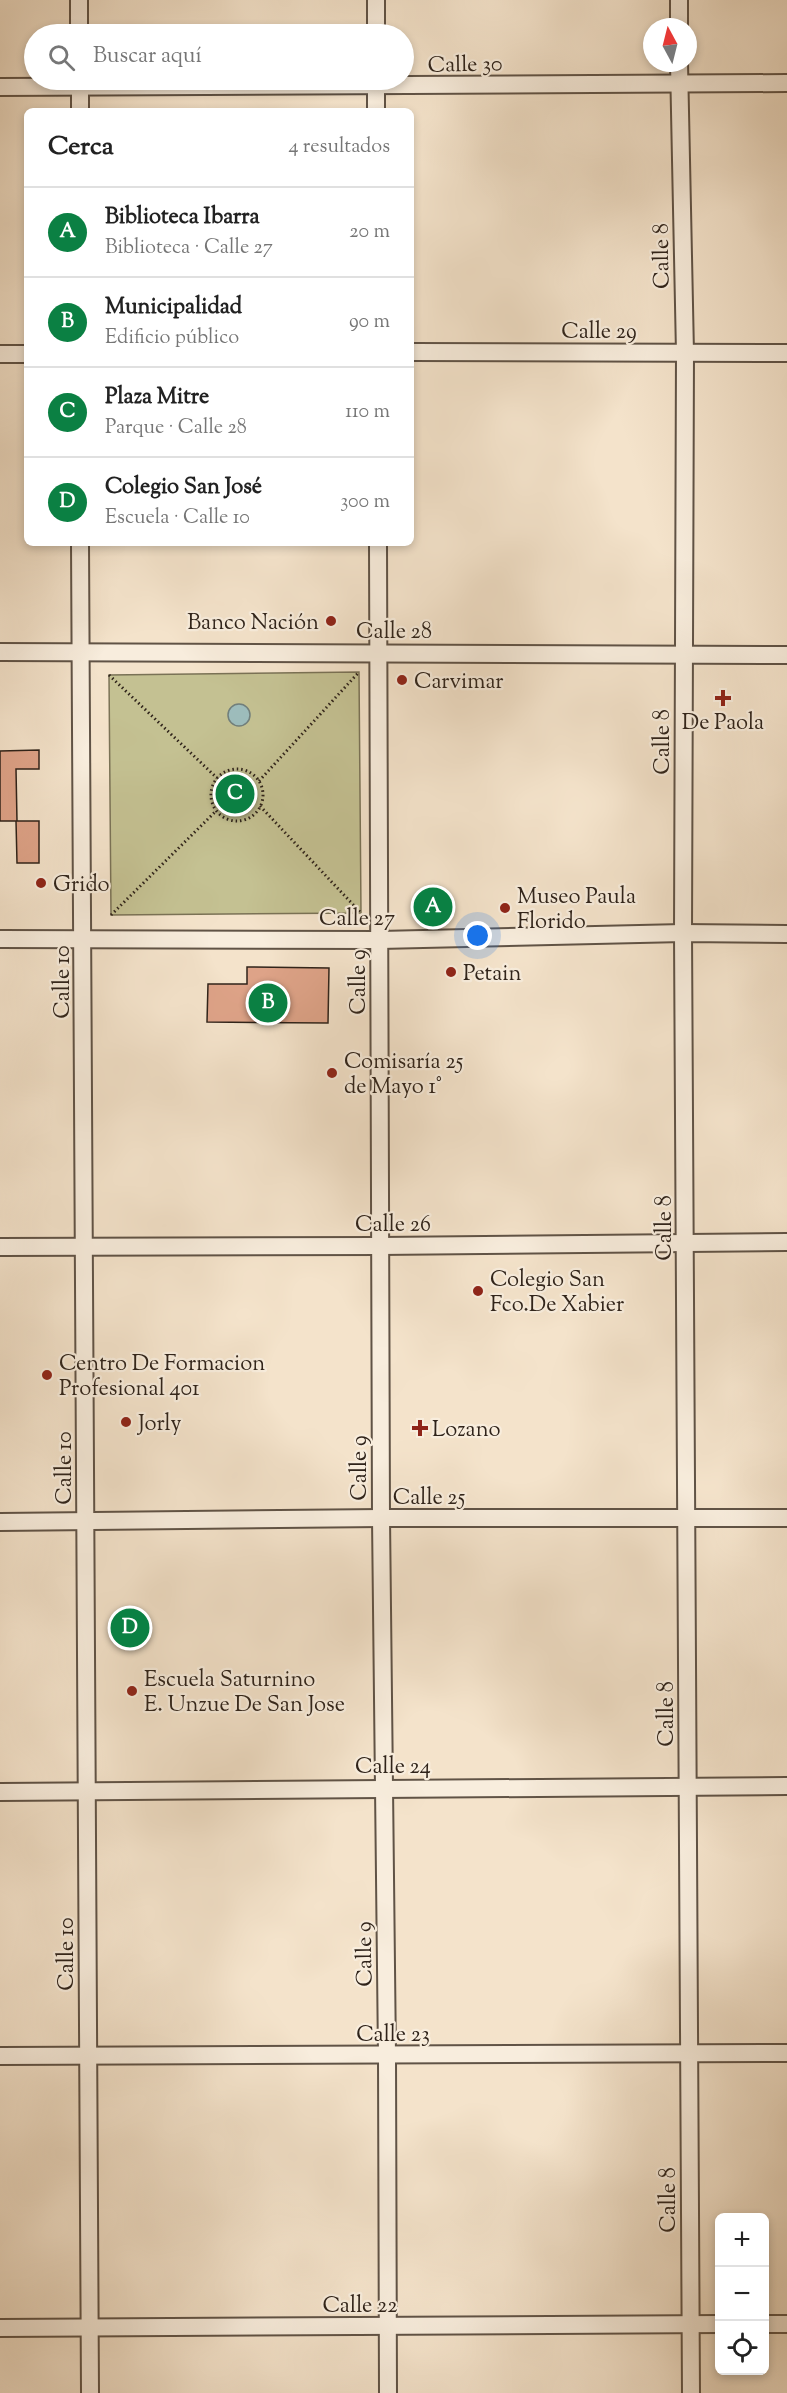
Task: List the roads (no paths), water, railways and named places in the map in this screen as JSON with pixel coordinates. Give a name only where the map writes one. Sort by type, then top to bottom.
[{"type":"street","points":[[79,0],[79,24]]},
{"type":"street","points":[[376,0],[376,24]]},
{"type":"street","points":[[679,0],[679,18]]},
{"type":"street","name":"Calle 8","points":[[679,72],[685,353],[683,933],[691,2393]]},
{"type":"street","name":"Calle 30","points":[[414,83],[787,82]]},
{"type":"street","name":"Calle 30","points":[[0,87],[24,86]]},
{"type":"street","points":[[80,90],[80,108]]},
{"type":"street","points":[[376,90],[376,108]]},
{"type":"street","name":"Calle 29","points":[[414,352],[787,353]]},
{"type":"street","points":[[0,354],[24,354]]},
{"type":"street","name":"Calle 10","points":[[80,546],[90,2393]]},
{"type":"street","name":"Calle 9","points":[[378,546],[381,1518],[385,1788],[388,2393]]},
{"type":"street","name":"Calle 28","points":[[0,652],[787,655]]},
{"type":"street","name":"Calle 27","points":[[0,939],[380,939],[683,933],[787,934]]},
{"type":"street","name":"Calle 26","points":[[0,1247],[787,1242]]},
{"type":"street","name":"Calle 25","points":[[0,1522],[381,1518],[787,1518]]},
{"type":"street","name":"Calle 24","points":[[0,1792],[787,1786]]},
{"type":"street","name":"Calle 23","points":[[0,2056],[787,2053]]},
{"type":"street","name":"Calle 22","points":[[0,2328],[715,2324]]},
{"type":"street","points":[[769,2324],[787,2324]]},
{"type":"water","points":[[239,704],[249,711],[250,715],[243,725],[239,726],[229,719],[228,715],[235,705]]},
{"type":"place","name":"Banco Nación","points":[[331,621]]},
{"type":"place","name":"Carvimar","points":[[402,680]]},
{"type":"place","name":"De Paola","points":[[723,698]]},
{"type":"place","name":"Plaza Mitre","points":[[235,794]]},
{"type":"place","name":"Grido","points":[[41,883]]},
{"type":"place","name":"Biblioteca Ibarra","points":[[433,907]]},
{"type":"place","name":"Museo Paula Florido","points":[[505,908]]},
{"type":"place","name":"Petain","points":[[451,972]]},
{"type":"place","name":"Municipalidad","points":[[268,1003]]},
{"type":"place","name":"Comisaría 25 de Mayo 1°","points":[[332,1073]]},
{"type":"place","name":"Colegio San Fco.De Xabier","points":[[478,1291]]},
{"type":"place","name":"Centro De Formacion Profesional 401","points":[[47,1375]]},
{"type":"place","name":"Jorly","points":[[126,1422]]},
{"type":"place","name":"Lozano","points":[[420,1428]]},
{"type":"place","name":"Colegio San José","points":[[130,1628]]},
{"type":"place","name":"Escuela Saturnino E. Unzue De San Jose","points":[[132,1691]]}]
